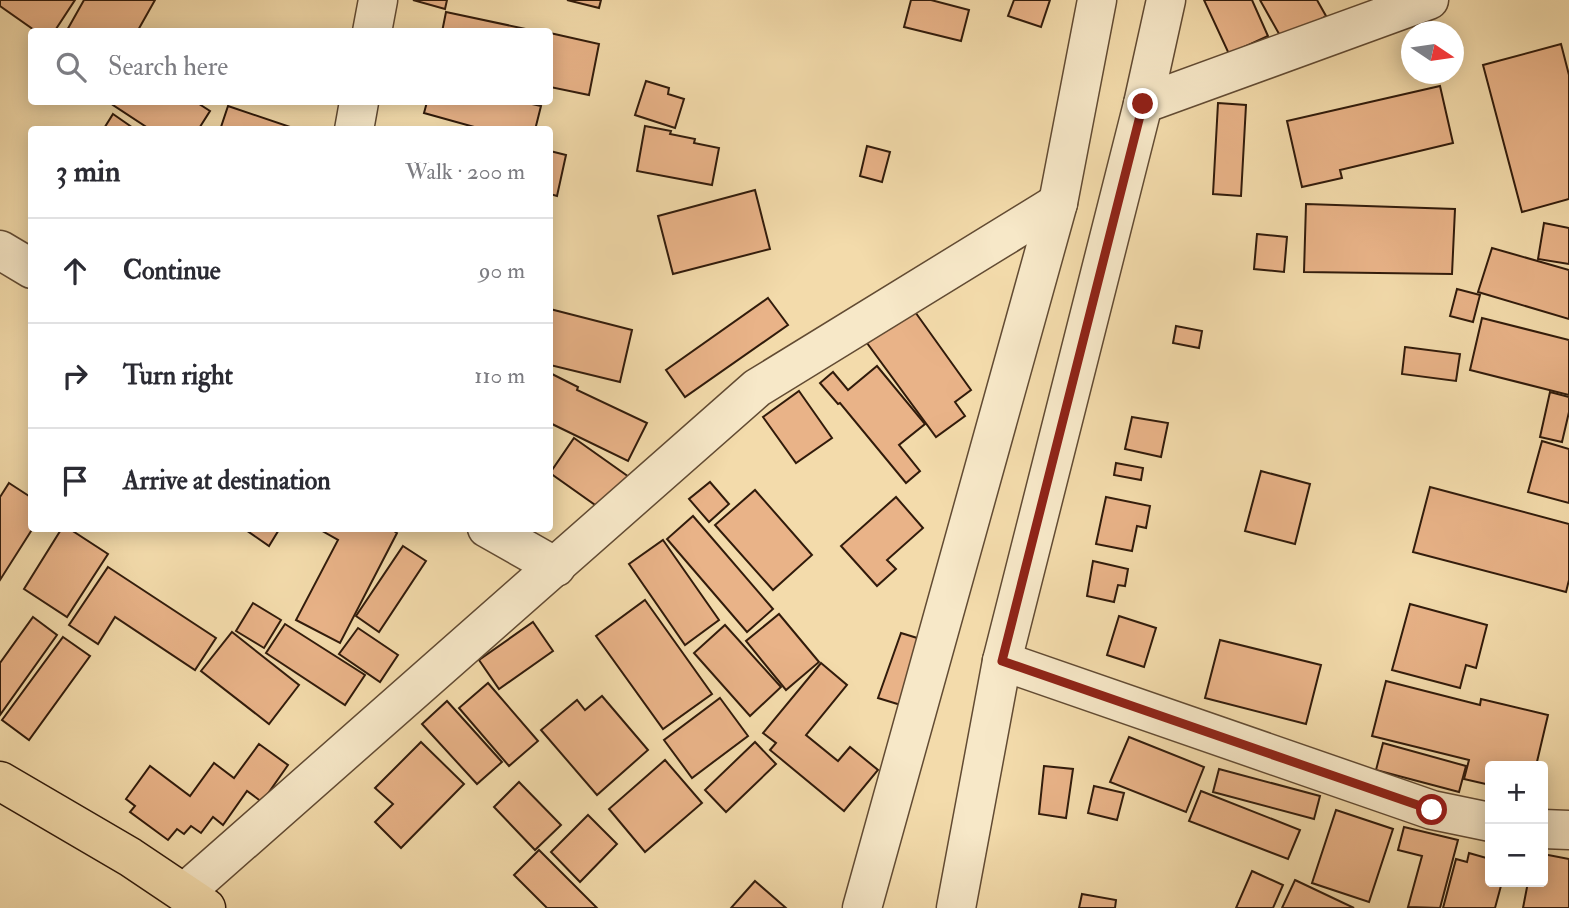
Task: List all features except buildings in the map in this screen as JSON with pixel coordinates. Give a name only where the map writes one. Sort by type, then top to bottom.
[{"type":"main road","points":[[0,781],[130,857],[195,900]]},
{"type":"street","points":[[373,28],[378,0]]},
{"type":"street","points":[[862,908],[1058,203],[1097,0]]},
{"type":"street","points":[[956,908],[1002,661],[1143,104],[1166,0]]},
{"type":"street","points":[[1143,104],[1430,0]]},
{"type":"street","points":[[355,126],[358,105]]},
{"type":"street","points":[[195,900],[556,567],[757,388],[1058,203]]},
{"type":"street","points":[[0,250],[28,267]]},
{"type":"street","points":[[494,532],[556,567]]},
{"type":"street","points":[[1002,661],[1432,810],[1485,821]]},
{"type":"street","points":[[1548,829],[1569,830]]},
{"type":"route","points":[[1143,104],[1002,661],[1432,810]]}]
